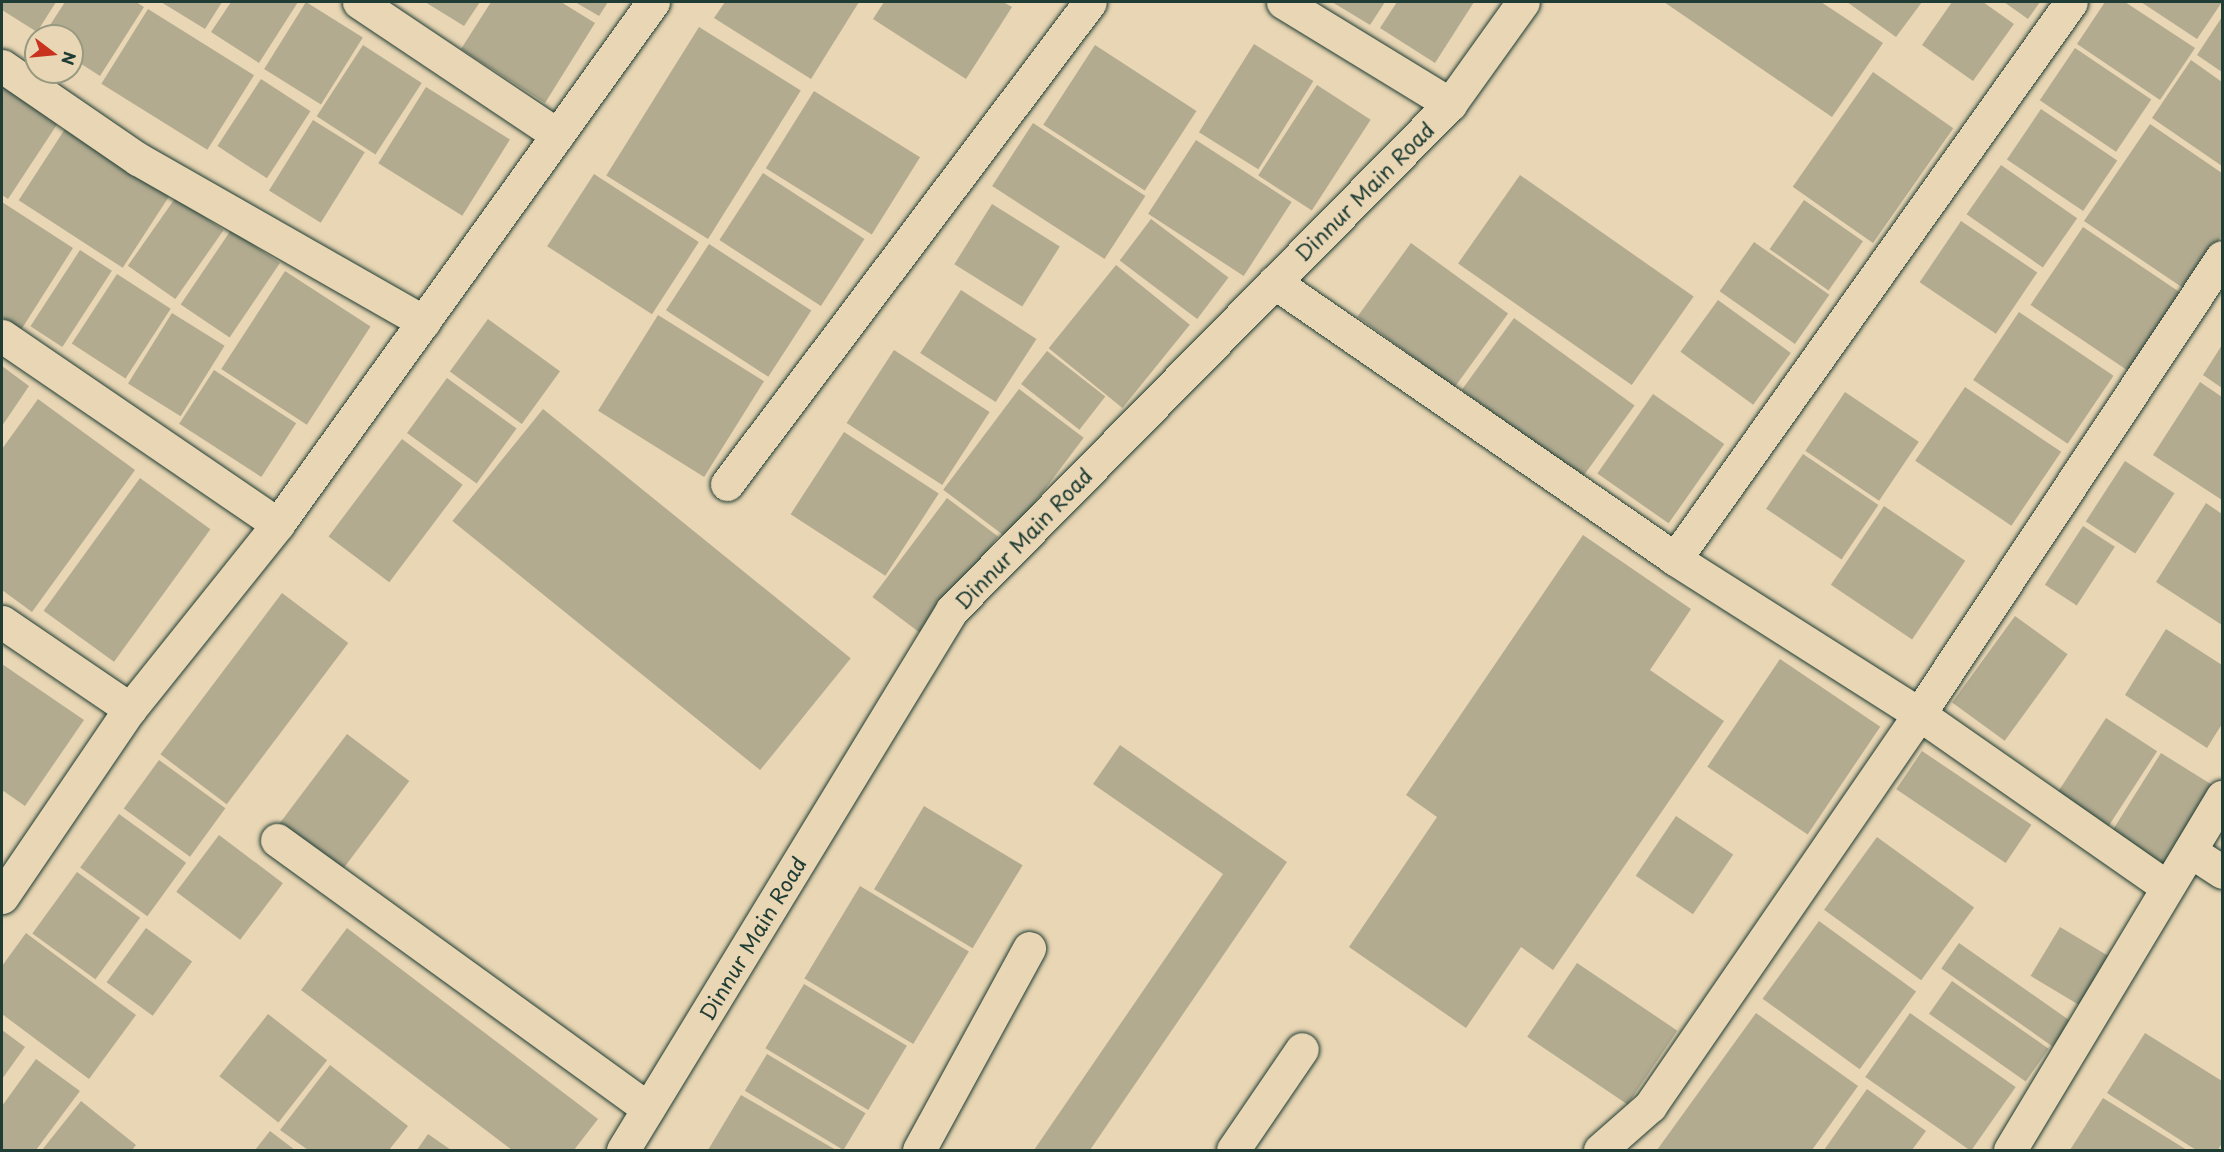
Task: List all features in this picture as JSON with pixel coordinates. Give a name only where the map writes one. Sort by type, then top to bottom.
[{"type":"street","points":[[359,2],[558,135]]},
{"type":"street","points":[[2,897],[130,709],[278,524],[653,2]]},
{"type":"street","points":[[727,484],[1090,2]]},
{"type":"street","points":[[1283,2],[1450,104]]},
{"type":"street","name":"Dinnur Main Road","points":[[622,1150],[952,610],[1450,104],[1523,2]]},
{"type":"street","points":[[1676,559],[2071,2]]},
{"type":"street","points":[[2,66],[138,159],[424,322]]},
{"type":"street","points":[[1600,1150],[1650,1106],[1919,714],[2223,257]]},
{"type":"street","points":[[1274,282],[1676,559],[1919,714],[2167,887]]},
{"type":"street","points":[[2,336],[278,524]]},
{"type":"street","points":[[2,622],[130,709]]},
{"type":"street","points":[[2015,1149],[2167,887],[2223,797]]},
{"type":"street","points":[[277,840],[648,1109]]},
{"type":"street","points":[[2190,851],[2223,872]]},
{"type":"street","points":[[919,1150],[1029,948]]},
{"type":"street","points":[[1233,1150],[1302,1049]]},
{"type":"building","points":[[2,2],[56,2],[42,24],[24,24],[2,10]]},
{"type":"building","points":[[65,2],[136,2],[144,7],[100,76],[84,66],[84,24],[51,24]]},
{"type":"building","points":[[161,2],[222,2],[205,29]]},
{"type":"building","points":[[231,2],[298,2],[259,63],[211,32]]},
{"type":"building","points":[[306,2],[363,38],[321,105],[264,69]]},
{"type":"building","points":[[425,2],[480,2],[464,26]]},
{"type":"building","points":[[491,2],[561,2],[595,23],[545,103],[461,49]]},
{"type":"building","points":[[575,2],[608,2],[599,16]]},
{"type":"building","points":[[725,2],[859,2],[811,79],[714,18]]},
{"type":"building","points":[[884,2],[1003,2],[1012,7],[966,79],[873,19]]},
{"type":"building","points":[[1332,2],[1385,2],[1370,25]]},
{"type":"building","points":[[1397,2],[1474,2],[1435,63],[1380,28]]},
{"type":"building","points":[[1664,2],[1821,2],[1883,43],[1832,117]]},
{"type":"building","points":[[1847,2],[1922,2],[1896,37]]},
{"type":"building","points":[[1952,2],[1983,2],[2014,24],[1973,81],[1922,45]]},
{"type":"building","points":[[2004,2],[2040,2],[2028,19]]},
{"type":"building","points":[[2105,2],[2125,2],[2195,48],[2160,100],[2077,44]]},
{"type":"building","points":[[2141,2],[2222,2],[2197,39]]},
{"type":"building","points":[[148,9],[254,75],[207,150],[101,84]]},
{"type":"building","points":[[2222,17],[2222,72],[2197,55]]},
{"type":"building","points":[[699,27],[801,91],[708,239],[606,175]]},
{"type":"building","points":[[1254,44],[1313,81],[1258,169],[1199,132]]},
{"type":"building","points":[[363,45],[422,83],[375,154],[317,116]]},
{"type":"building","points":[[1095,45],[1196,111],[1145,191],[1043,125]]},
{"type":"building","points":[[2075,48],[2151,99],[2116,152],[2040,100]]},
{"type":"building","points":[[2191,60],[2222,82],[2222,166],[2152,118]]},
{"type":"building","points":[[1873,72],[1953,128],[1873,243],[1793,187]]},
{"type":"building","points":[[261,79],[310,111],[267,178],[217,146]]},
{"type":"building","points":[[2,85],[58,123],[8,199],[2,195]]},
{"type":"building","points":[[1317,85],[1371,120],[1312,210],[1258,176]]},
{"type":"building","points":[[426,87],[510,139],[462,216],[378,163]]},
{"type":"building","points":[[814,91],[920,157],[872,234],[766,168]]},
{"type":"building","points":[[2041,109],[2117,160],[2083,211],[2007,160]]},
{"type":"building","points":[[313,120],[365,152],[321,223],[269,190]]},
{"type":"building","points":[[1033,123],[1145,196],[1105,259],[992,186]]},
{"type":"building","points":[[2150,124],[2222,173],[2222,235],[2186,290],[2084,221]]},
{"type":"building","points":[[65,129],[169,197],[123,268],[19,200]]},
{"type":"building","points":[[1196,140],[1292,202],[1244,276],[1148,214]]},
{"type":"building","points":[[2001,165],[2077,218],[2043,267],[1967,214]]},
{"type":"building","points":[[763,173],[864,239],[821,306],[719,240]]},
{"type":"building","points":[[594,174],[699,242],[652,314],[547,246]]},
{"type":"building","points":[[1520,175],[1694,297],[1632,385],[1458,263]]},
{"type":"building","points":[[176,197],[224,230],[175,299],[128,266]]},
{"type":"building","points":[[1804,200],[1863,241],[1829,290],[1770,249]]},
{"type":"building","points":[[2,202],[73,248],[21,330],[2,317]]},
{"type":"building","points":[[992,204],[1060,246],[1022,307],[954,264]]},
{"type":"building","points":[[1151,219],[1228,277],[1197,319],[1120,261]]},
{"type":"building","points":[[1961,221],[2037,272],[1996,334],[1920,282]]},
{"type":"building","points":[[2083,227],[2182,294],[2129,371],[2030,305]]},
{"type":"building","points":[[231,230],[280,263],[230,338],[181,305]]},
{"type":"building","points":[[1754,242],[1829,295],[1795,344],[1720,291]]},
{"type":"building","points":[[1411,243],[1508,314],[1455,387],[1358,317]]},
{"type":"building","points":[[709,244],[811,310],[768,377],[666,310]]},
{"type":"building","points":[[80,250],[112,271],[62,347],[30,326]]},
{"type":"building","points":[[1116,265],[1190,325],[1122,408],[1049,348]]},
{"type":"building","points":[[285,271],[371,327],[307,425],[221,369]]},
{"type":"building","points":[[117,274],[171,309],[125,378],[72,344]]},
{"type":"building","points":[[961,290],[1036,339],[996,402],[920,353]]},
{"type":"building","points":[[1718,300],[1791,353],[1753,405],[1680,352]]},
{"type":"building","points":[[2019,312],[2114,376],[2068,444],[1973,380]]},
{"type":"building","points":[[172,313],[225,346],[181,416],[128,383]]},
{"type":"building","points":[[658,315],[764,381],[704,477],[598,411]]},
{"type":"building","points":[[1514,318],[1635,406],[1582,478],[1462,390]]},
{"type":"building","points":[[488,319],[560,371],[522,424],[450,372]]},
{"type":"building","points":[[2222,345],[2222,388],[2203,375]]},
{"type":"building","points":[[894,350],[990,412],[942,485],[847,423]]},
{"type":"building","points":[[1047,351],[1105,397],[1079,430],[1021,384]]},
{"type":"building","points":[[2,366],[29,386],[2,426]]},
{"type":"building","points":[[214,370],[296,423],[261,477],[179,424]]},
{"type":"building","points":[[447,378],[517,429],[477,484],[407,433]]},
{"type":"building","points":[[2200,382],[2222,397],[2222,500],[2153,455]]},
{"type":"building","points":[[1965,387],[2061,452],[2011,526],[1915,461]]},
{"type":"building","points":[[1019,389],[1084,438],[1008,538],[943,490]]},
{"type":"building","points":[[1845,392],[1919,442],[1879,501],[1805,451]]},
{"type":"building","points":[[1653,394],[1724,444],[1669,523],[1597,473]]},
{"type":"building","points":[[38,399],[135,470],[32,612],[2,590],[2,449]]},
{"type":"building","points":[[543,409],[851,658],[760,770],[452,521]]},
{"type":"building","points":[[844,432],[939,494],[885,576],[791,514]]},
{"type":"building","points":[[402,439],[463,485],[389,582],[329,536]]},
{"type":"building","points":[[1803,454],[1878,505],[1842,560],[1766,509]]},
{"type":"building","points":[[2125,461],[2174,493],[2135,554],[2086,521]]},
{"type":"building","points":[[140,478],[210,529],[114,662],[44,611]]},
{"type":"building","points":[[947,498],[998,537],[923,636],[872,597]]},
{"type":"building","points":[[2206,503],[2222,514],[2222,625],[2156,582]]},
{"type":"building","points":[[1884,506],[1965,561],[1912,640],[1831,585]]},
{"type":"building","points":[[2083,526],[2115,547],[2077,605],[2045,585]]},
{"type":"building","points":[[1583,535],[1691,609],[1650,670],[1724,721],[1553,970],[1521,947],[1466,1028],[1349,947],[1437,817],[1406,795]]},
{"type":"building","points":[[282,593],[348,643],[227,804],[160,754]]},
{"type":"building","points":[[2015,616],[2068,654],[2005,741],[1952,703]]},
{"type":"building","points":[[2166,629],[2222,665],[2222,724],[2207,748],[2125,695]]},
{"type":"building","points":[[1780,659],[1880,727],[1808,834],[1707,767]]},
{"type":"building","points":[[2,664],[84,720],[25,806],[2,790]]},
{"type":"building","points":[[2106,718],[2157,751],[2105,832],[2054,799]]},
{"type":"building","points":[[347,734],[409,781],[341,872],[278,825]]},
{"type":"building","points":[[1120,745],[1287,862],[1090,1150],[1034,1150],[1223,874],[1093,784]]},
{"type":"building","points":[[1922,751],[2031,825],[2006,863],[1896,789]]},
{"type":"building","points":[[2161,753],[2213,785],[2163,864],[2112,832]]},
{"type":"building","points":[[159,760],[225,808],[190,857],[124,809]]},
{"type":"building","points":[[924,806],[1023,865],[973,948],[874,889]]},
{"type":"building","points":[[119,814],[186,863],[147,916],[80,867]]},
{"type":"building","points":[[1676,816],[1733,855],[1693,914],[1636,876]]},
{"type":"building","points":[[219,835],[283,883],[240,940],[176,892]]},
{"type":"building","points":[[1877,837],[1974,908],[1921,980],[1824,910]]},
{"type":"building","points":[[77,872],[140,918],[95,979],[32,933]]},
{"type":"building","points":[[860,886],[969,951],[913,1044],[804,979]]},
{"type":"building","points":[[1819,921],[1916,992],[1860,1069],[1763,999]]},
{"type":"building","points":[[2060,927],[2109,956],[2080,1005],[2031,976]]},
{"type":"building","points":[[146,928],[192,962],[153,1016],[107,982]]},
{"type":"building","points":[[347,928],[598,1119],[574,1150],[512,1150],[301,990]]},
{"type":"building","points":[[26,933],[136,1015],[89,1079],[2,1014],[2,966]]},
{"type":"building","points":[[1959,943],[2070,1021],[2053,1046],[1941,968]]},
{"type":"building","points":[[1577,963],[1677,1031],[1628,1104],[1527,1037]]},
{"type":"building","points":[[1952,981],[2049,1049],[2026,1081],[1929,1014]]},
{"type":"building","points":[[804,984],[907,1046],[868,1110],[765,1048]]},
{"type":"building","points":[[1756,1013],[1858,1086],[1812,1150],[1657,1150]]},
{"type":"building","points":[[1910,1013],[2016,1087],[1970,1150],[1865,1077]]},
{"type":"building","points":[[268,1014],[327,1060],[278,1122],[219,1076]]},
{"type":"building","points":[[2,1030],[25,1047],[2,1079]]},
{"type":"building","points":[[2145,1033],[2222,1081],[2222,1143],[2218,1150],[2196,1150],[2107,1093]]},
{"type":"building","points":[[767,1054],[866,1113],[843,1150],[745,1091]]},
{"type":"building","points":[[36,1059],[80,1091],[36,1150],[2,1150],[2,1106]]},
{"type":"building","points":[[330,1065],[408,1126],[389,1150],[308,1150],[280,1130]]},
{"type":"building","points":[[1867,1089],[1926,1131],[1912,1150],[1824,1150]]},
{"type":"building","points":[[741,1095],[836,1150],[708,1150]]},
{"type":"building","points":[[2103,1098],[2187,1150],[2070,1150]]},
{"type":"building","points":[[81,1101],[136,1145],[132,1150],[42,1150]]},
{"type":"building","points":[[270,1131],[295,1150],[255,1150]]},
{"type":"building","points":[[428,1134],[451,1150],[417,1150]]}]
